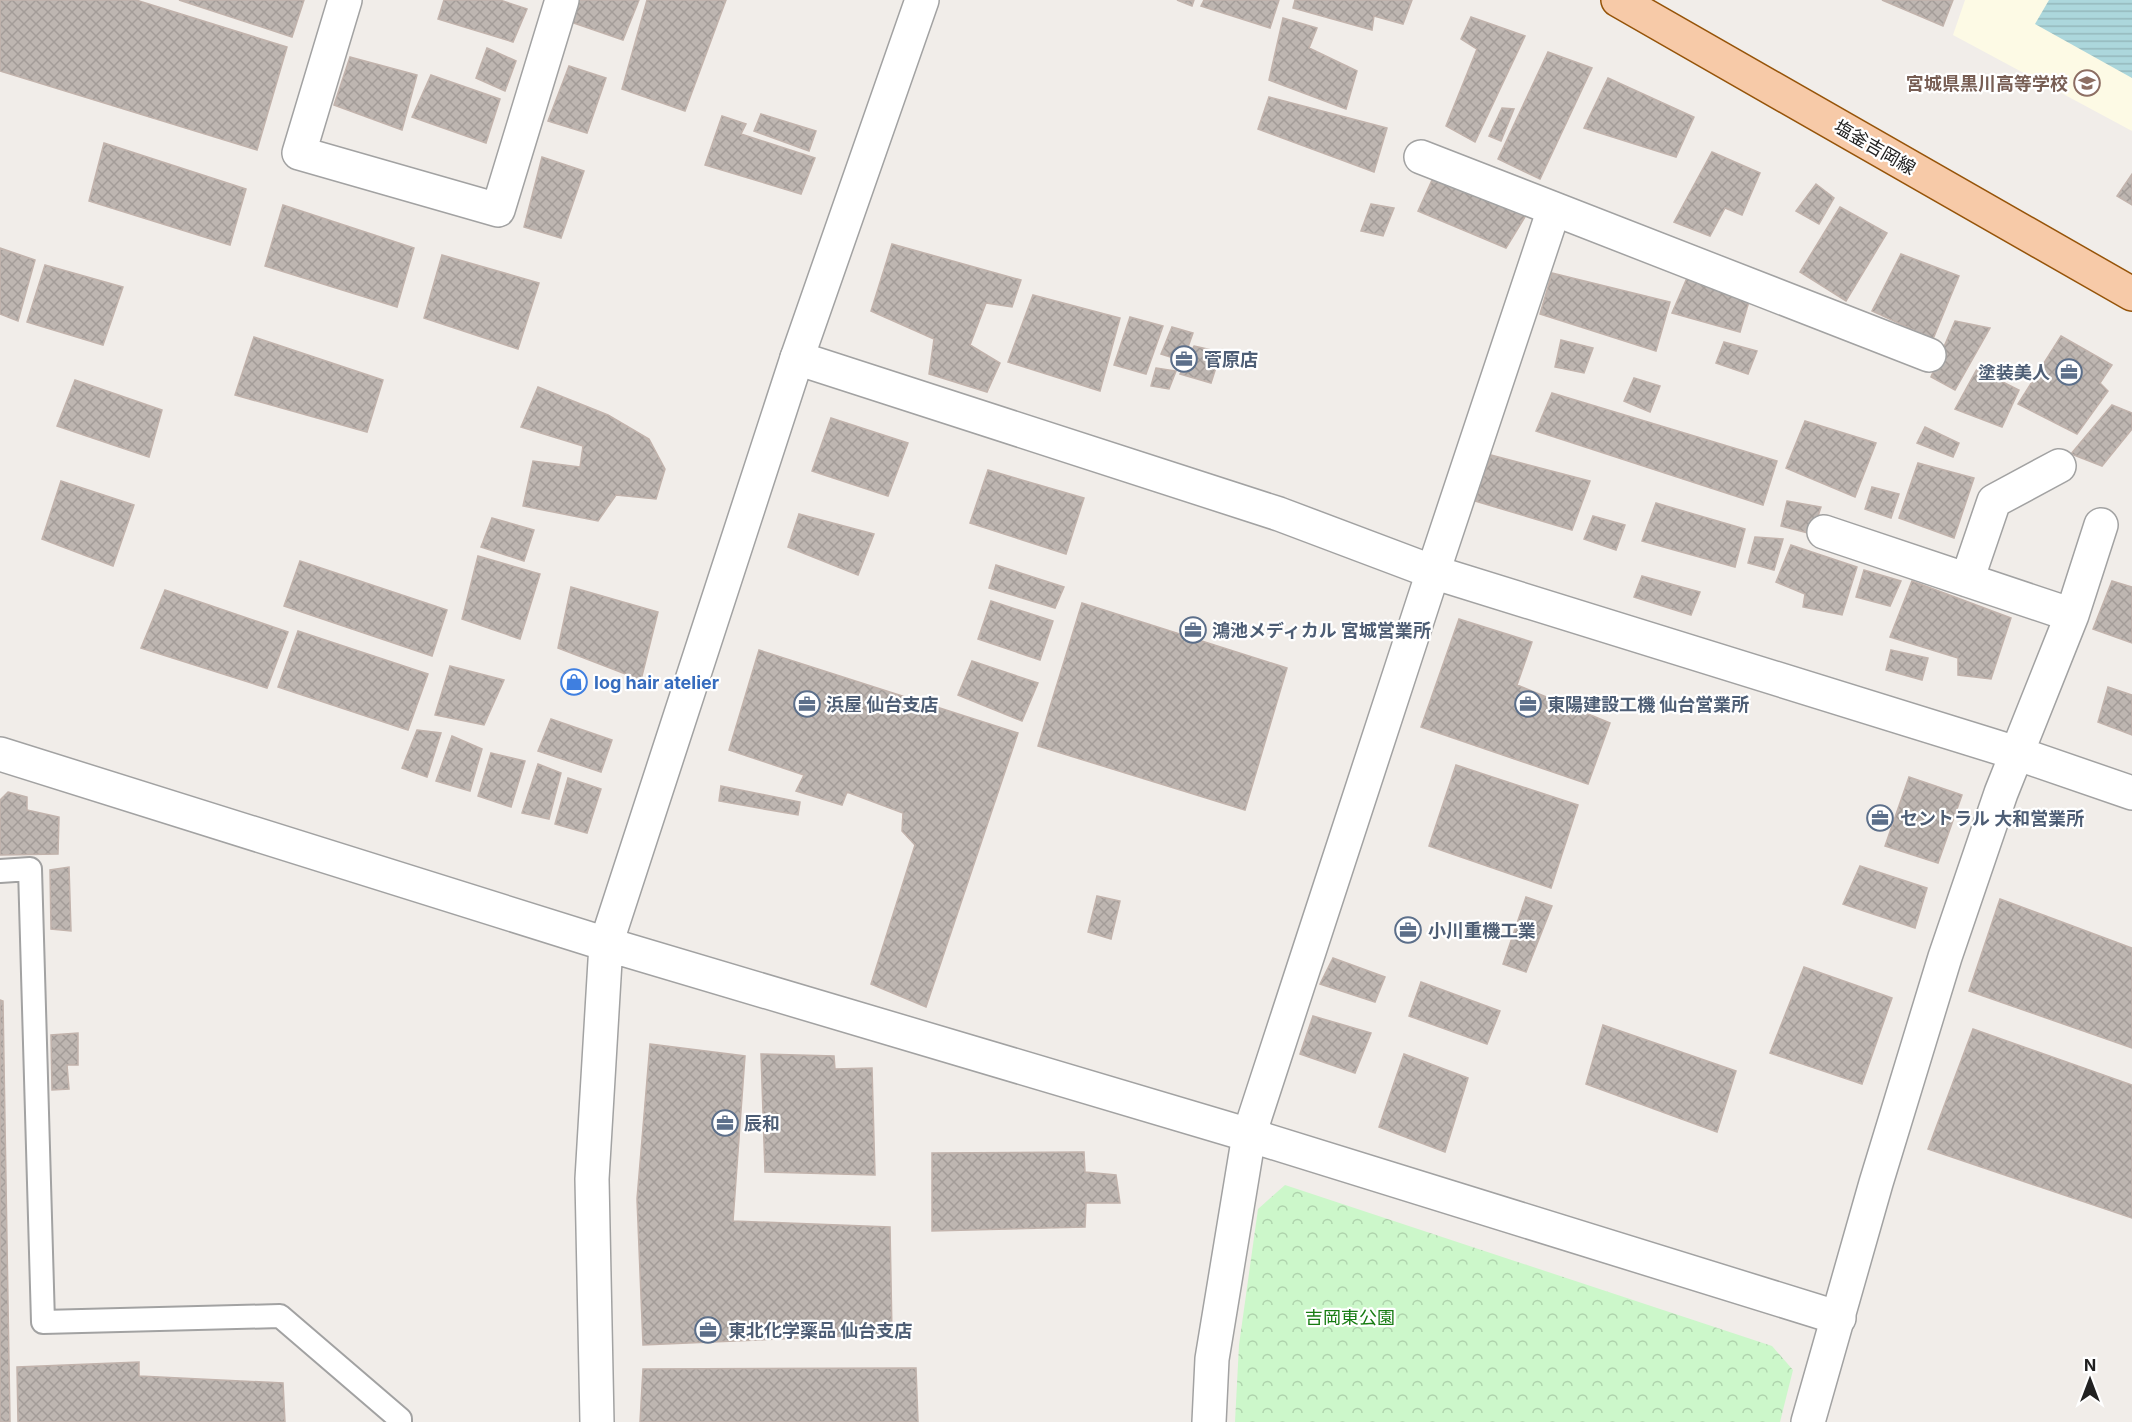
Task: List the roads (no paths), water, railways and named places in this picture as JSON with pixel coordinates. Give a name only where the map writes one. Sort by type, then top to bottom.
[{"type":"main road","name":"塩釜吉岡線","points":[[1618,0],[2132,294]]},
{"type":"street","points":[[345,0],[299,153],[498,210],[562,0]]},
{"type":"street","points":[[597,1422],[592,1179],[606,944],[797,358],[922,0]]},
{"type":"street","points":[[1421,157],[1929,355]]},
{"type":"street","points":[[1209,1422],[1212,1359],[1249,1135],[1554,209]]},
{"type":"street","points":[[797,358],[1279,514],[1433,572],[2016,753],[2132,793]]},
{"type":"street","points":[[1967,580],[1994,501],[2059,466]]},
{"type":"street","points":[[1808,1422],[1876,1184],[1945,957],[2016,753],[2072,615],[2101,525]]},
{"type":"street","points":[[1824,532],[2072,615]]},
{"type":"street","points":[[0,754],[606,944],[1249,1135],[1839,1318]]},
{"type":"lane","points":[[0,871],[30,870],[43,1322],[280,1316],[400,1419],[400,1422]]},
{"type":"water","points":[[2049,0],[2132,0],[2132,78],[2035,24]]},
{"type":"place","name":"宮城県黒川高等学校","points":[[2087,83]]},
{"type":"place","name":"菅原店","points":[[1184,359]]},
{"type":"place","name":"塗装美人","points":[[2069,372]]},
{"type":"place","name":"鴻池メディカル 宮城営業所","points":[[1193,630]]},
{"type":"place","name":"log hair atelier","points":[[574,682]]},
{"type":"place","name":"浜屋 仙台支店","points":[[807,704]]},
{"type":"place","name":"東陽建設工機 仙台営業所","points":[[1528,704]]},
{"type":"place","name":"セントラル 大和営業所","points":[[1880,818]]},
{"type":"place","name":"小川重機工業","points":[[1408,930]]},
{"type":"place","name":"辰和","points":[[725,1123]]},
{"type":"place","name":"東北化学薬品 仙台支店","points":[[708,1330]]},
{"type":"park label","name":"吉岡東公園","points":[[1350,1317]]}]
